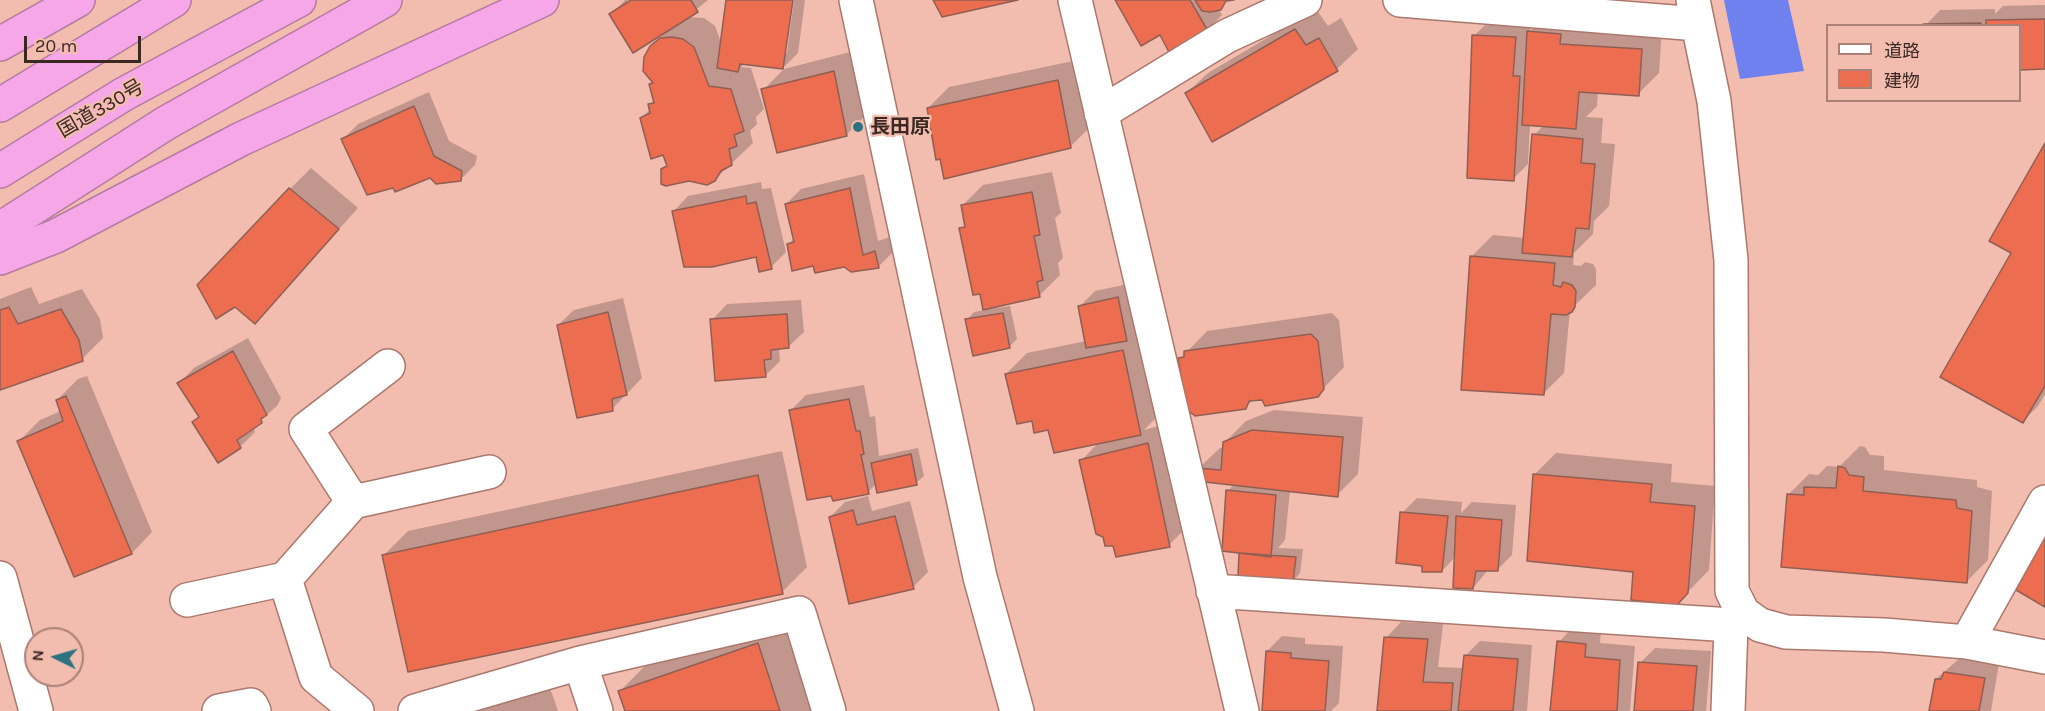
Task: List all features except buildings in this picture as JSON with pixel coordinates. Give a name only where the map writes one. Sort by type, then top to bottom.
[{"type":"highway","points":[[0,44],[78,0]]},
{"type":"highway","points":[[0,105],[174,0]]},
{"type":"highway","name":"国道330号","points":[[0,171],[124,94],[299,0]]},
{"type":"highway","points":[[0,229],[166,123],[385,0]]},
{"type":"highway","points":[[0,258],[56,236],[241,139],[542,0]]},
{"type":"street","points":[[856,0],[980,577],[1017,711]]},
{"type":"street","points":[[1075,0],[1242,711]]},
{"type":"street","points":[[1101,113],[1227,36],[1305,0]]},
{"type":"street","points":[[1400,0],[1696,12],[1714,100],[1731,260],[1732,591],[1737,619],[1728,711]]},
{"type":"street","points":[[353,502],[306,429],[388,366]]},
{"type":"street","points":[[187,600],[285,579],[353,502],[489,472]]},
{"type":"street","points":[[1967,642],[2045,502]]},
{"type":"street","points":[[0,578],[36,711]]},
{"type":"street","points":[[285,579],[316,677],[357,711]]},
{"type":"street","points":[[1213,591],[1737,619],[1786,632],[1884,635],[1967,642],[2045,657]]},
{"type":"street","points":[[415,711],[580,663],[799,613],[829,711]]},
{"type":"street","points":[[580,663],[596,711]]},
{"type":"street","points":[[219,711],[251,705],[254,711]]},
{"type":"shaded area","points":[[1724,0],[1788,0],[1804,71],[1740,79]]},
{"type":"place","name":"長田原","points":[[858,127]]}]
